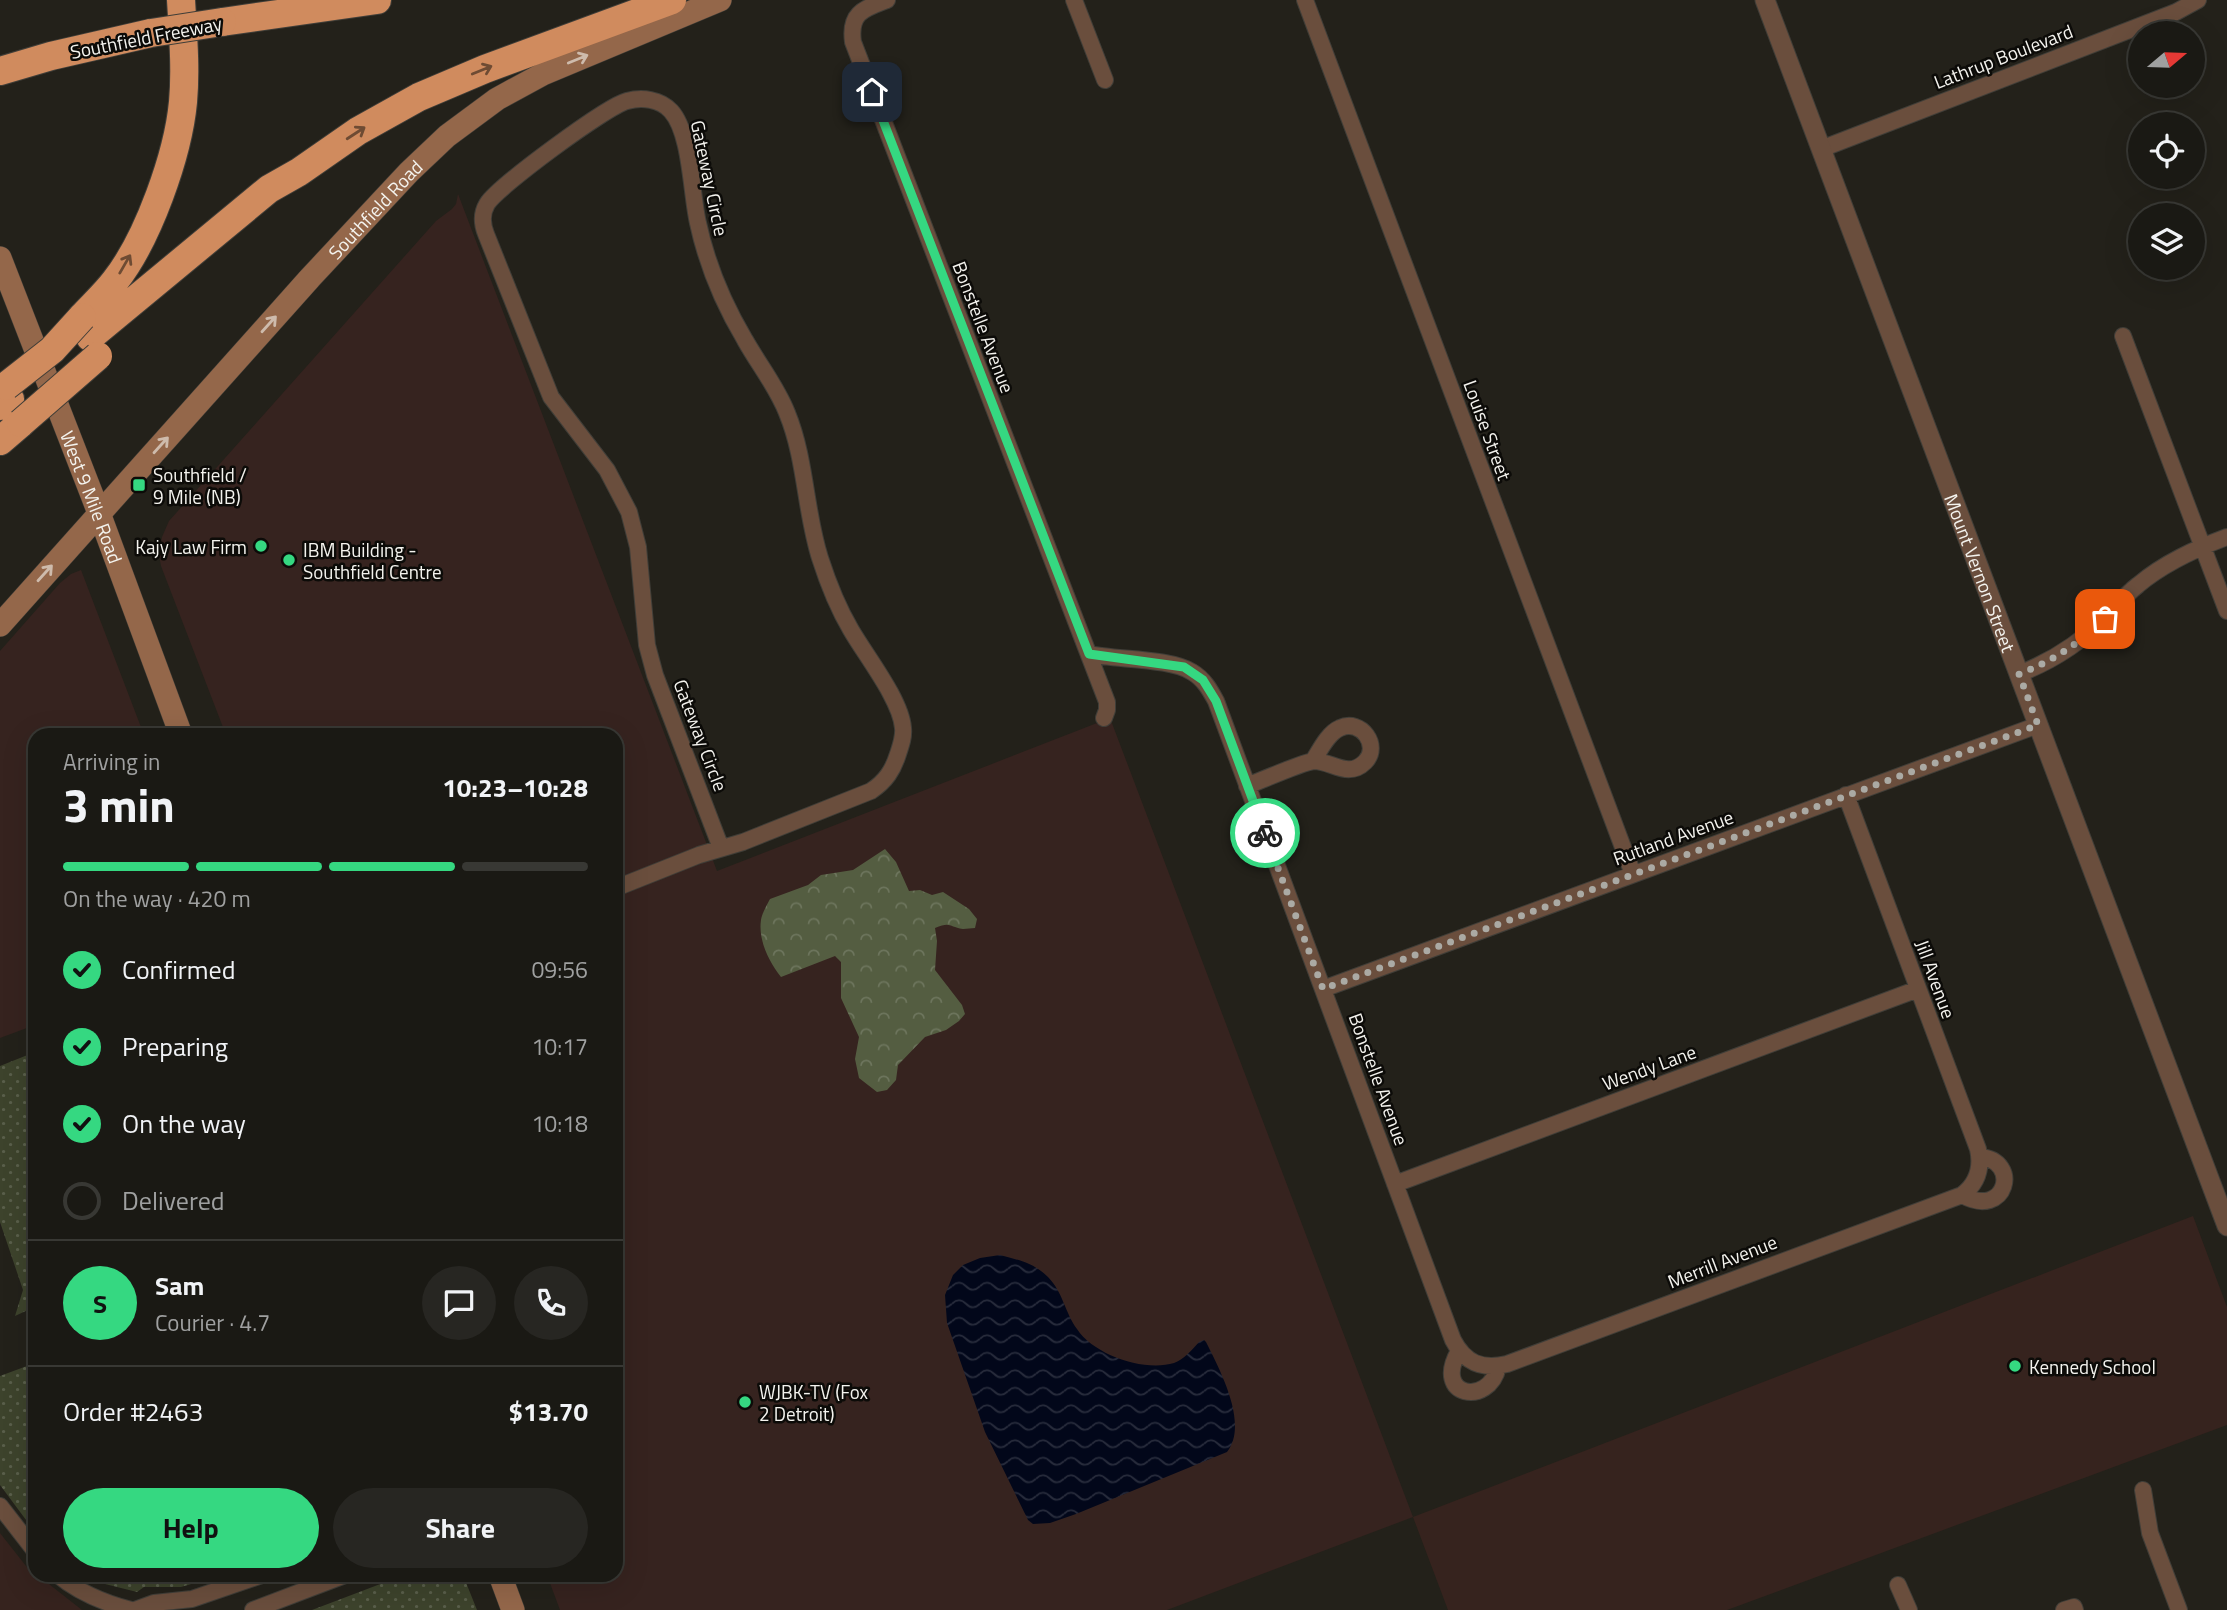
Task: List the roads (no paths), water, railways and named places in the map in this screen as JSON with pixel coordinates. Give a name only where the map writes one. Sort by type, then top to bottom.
[{"type":"highway","points":[[0,442],[7,401],[52,350],[90,337],[116,280],[141,238],[163,184],[177,138],[183,102],[181,0]]},
{"type":"highway","name":"Southfield Freeway","points":[[0,71],[51,56],[151,33],[377,0]]},
{"type":"highway","points":[[7,401],[276,200],[299,172],[358,131],[419,97],[485,69],[672,0]]},
{"type":"main road","name":"Southfield Road","points":[[0,625],[342,243],[447,136],[497,99],[543,74],[720,0]]},
{"type":"main road","name":"West 9 Mile Road","points":[[0,258],[178,728]]},
{"type":"main road","points":[[503,1582],[513,1610]]},
{"type":"street","name":"Bonstelle Avenue","points":[[887,0],[872,6],[852,21],[853,42],[1107,702],[1104,718]]},
{"type":"street","points":[[1074,0],[1105,80]]},
{"type":"street","name":"Louise Street","points":[[1305,0],[1633,874]]},
{"type":"street","name":"Mount Vernon Street","points":[[1765,0],[2225,1214]]},
{"type":"street","name":"Lathrup Boulevard","points":[[1821,149],[2176,12],[2198,0]]},
{"type":"street","name":"Gateway Circle","points":[[623,885],[766,834],[872,792],[885,781],[894,767],[903,728],[893,699],[849,627],[822,564],[787,411],[730,314],[715,281],[698,224],[685,142],[678,121],[667,108],[654,101],[628,101],[593,121],[499,191],[487,203],[482,219],[551,397],[607,470],[629,512],[638,547],[647,645],[655,675],[721,848]]},
{"type":"street","points":[[2123,336],[2227,611]]},
{"type":"street","points":[[2019,674],[2059,656],[2083,639],[2140,583],[2170,562],[2227,537]]},
{"type":"street","name":"Bonstelle Avenue","points":[[1089,654],[1184,667],[1203,680],[1216,701],[1459,1351],[1474,1364]]},
{"type":"street","name":"Rutland Avenue","points":[[1323,989],[2038,725]]},
{"type":"street","points":[[1247,786],[1313,761]]},
{"type":"street","name":"Jill Avenue","points":[[1846,795],[1980,1157],[1977,1178]]},
{"type":"street","name":"Wendy Lane","points":[[1395,1184],[1918,989]]},
{"type":"street","points":[[1962,1195],[1983,1202],[1998,1196],[2003,1190],[2005,1181],[2000,1167],[1992,1160],[1980,1157]]},
{"type":"street","name":"Merrill Avenue","points":[[1474,1364],[1498,1367],[1962,1195],[1977,1178]]},
{"type":"street","points":[[1459,1351],[1450,1373],[1454,1384],[1466,1391],[1475,1392],[1485,1387],[1496,1375],[1498,1367]]},
{"type":"street","points":[[2144,1490],[2150,1533],[2179,1610]]},
{"type":"street","points":[[0,1506],[28,1542]]},
{"type":"street","points":[[67,1582],[102,1601],[133,1610],[154,1603],[192,1599],[243,1582]]},
{"type":"street","points":[[255,1582],[255,1609],[311,1582]]},
{"type":"street","points":[[1898,1585],[1909,1610]]},
{"type":"street","points":[[2064,1610],[2074,1606],[2075,1610]]},
{"type":"water","points":[[1000,1255],[1020,1260],[1043,1272],[1057,1289],[1077,1329],[1095,1347],[1107,1354],[1135,1363],[1162,1365],[1177,1362],[1204,1340],[1225,1382],[1234,1412],[1233,1440],[1227,1452],[1050,1523],[1033,1524],[1028,1520],[985,1432],[947,1323],[945,1295],[953,1275],[963,1265],[980,1258]]},
{"type":"place","name":"Southfield / 9 Mile (NB)","points":[[139,485]]},
{"type":"place","name":"Kajy Law Firm","points":[[261,546]]},
{"type":"place","name":"IBM Building - Southfield Centre","points":[[289,560]]},
{"type":"place","name":"Kennedy School","points":[[2015,1366]]},
{"type":"place","name":"WJBK-TV (Fox 2 Detroit)","points":[[745,1402]]}]
